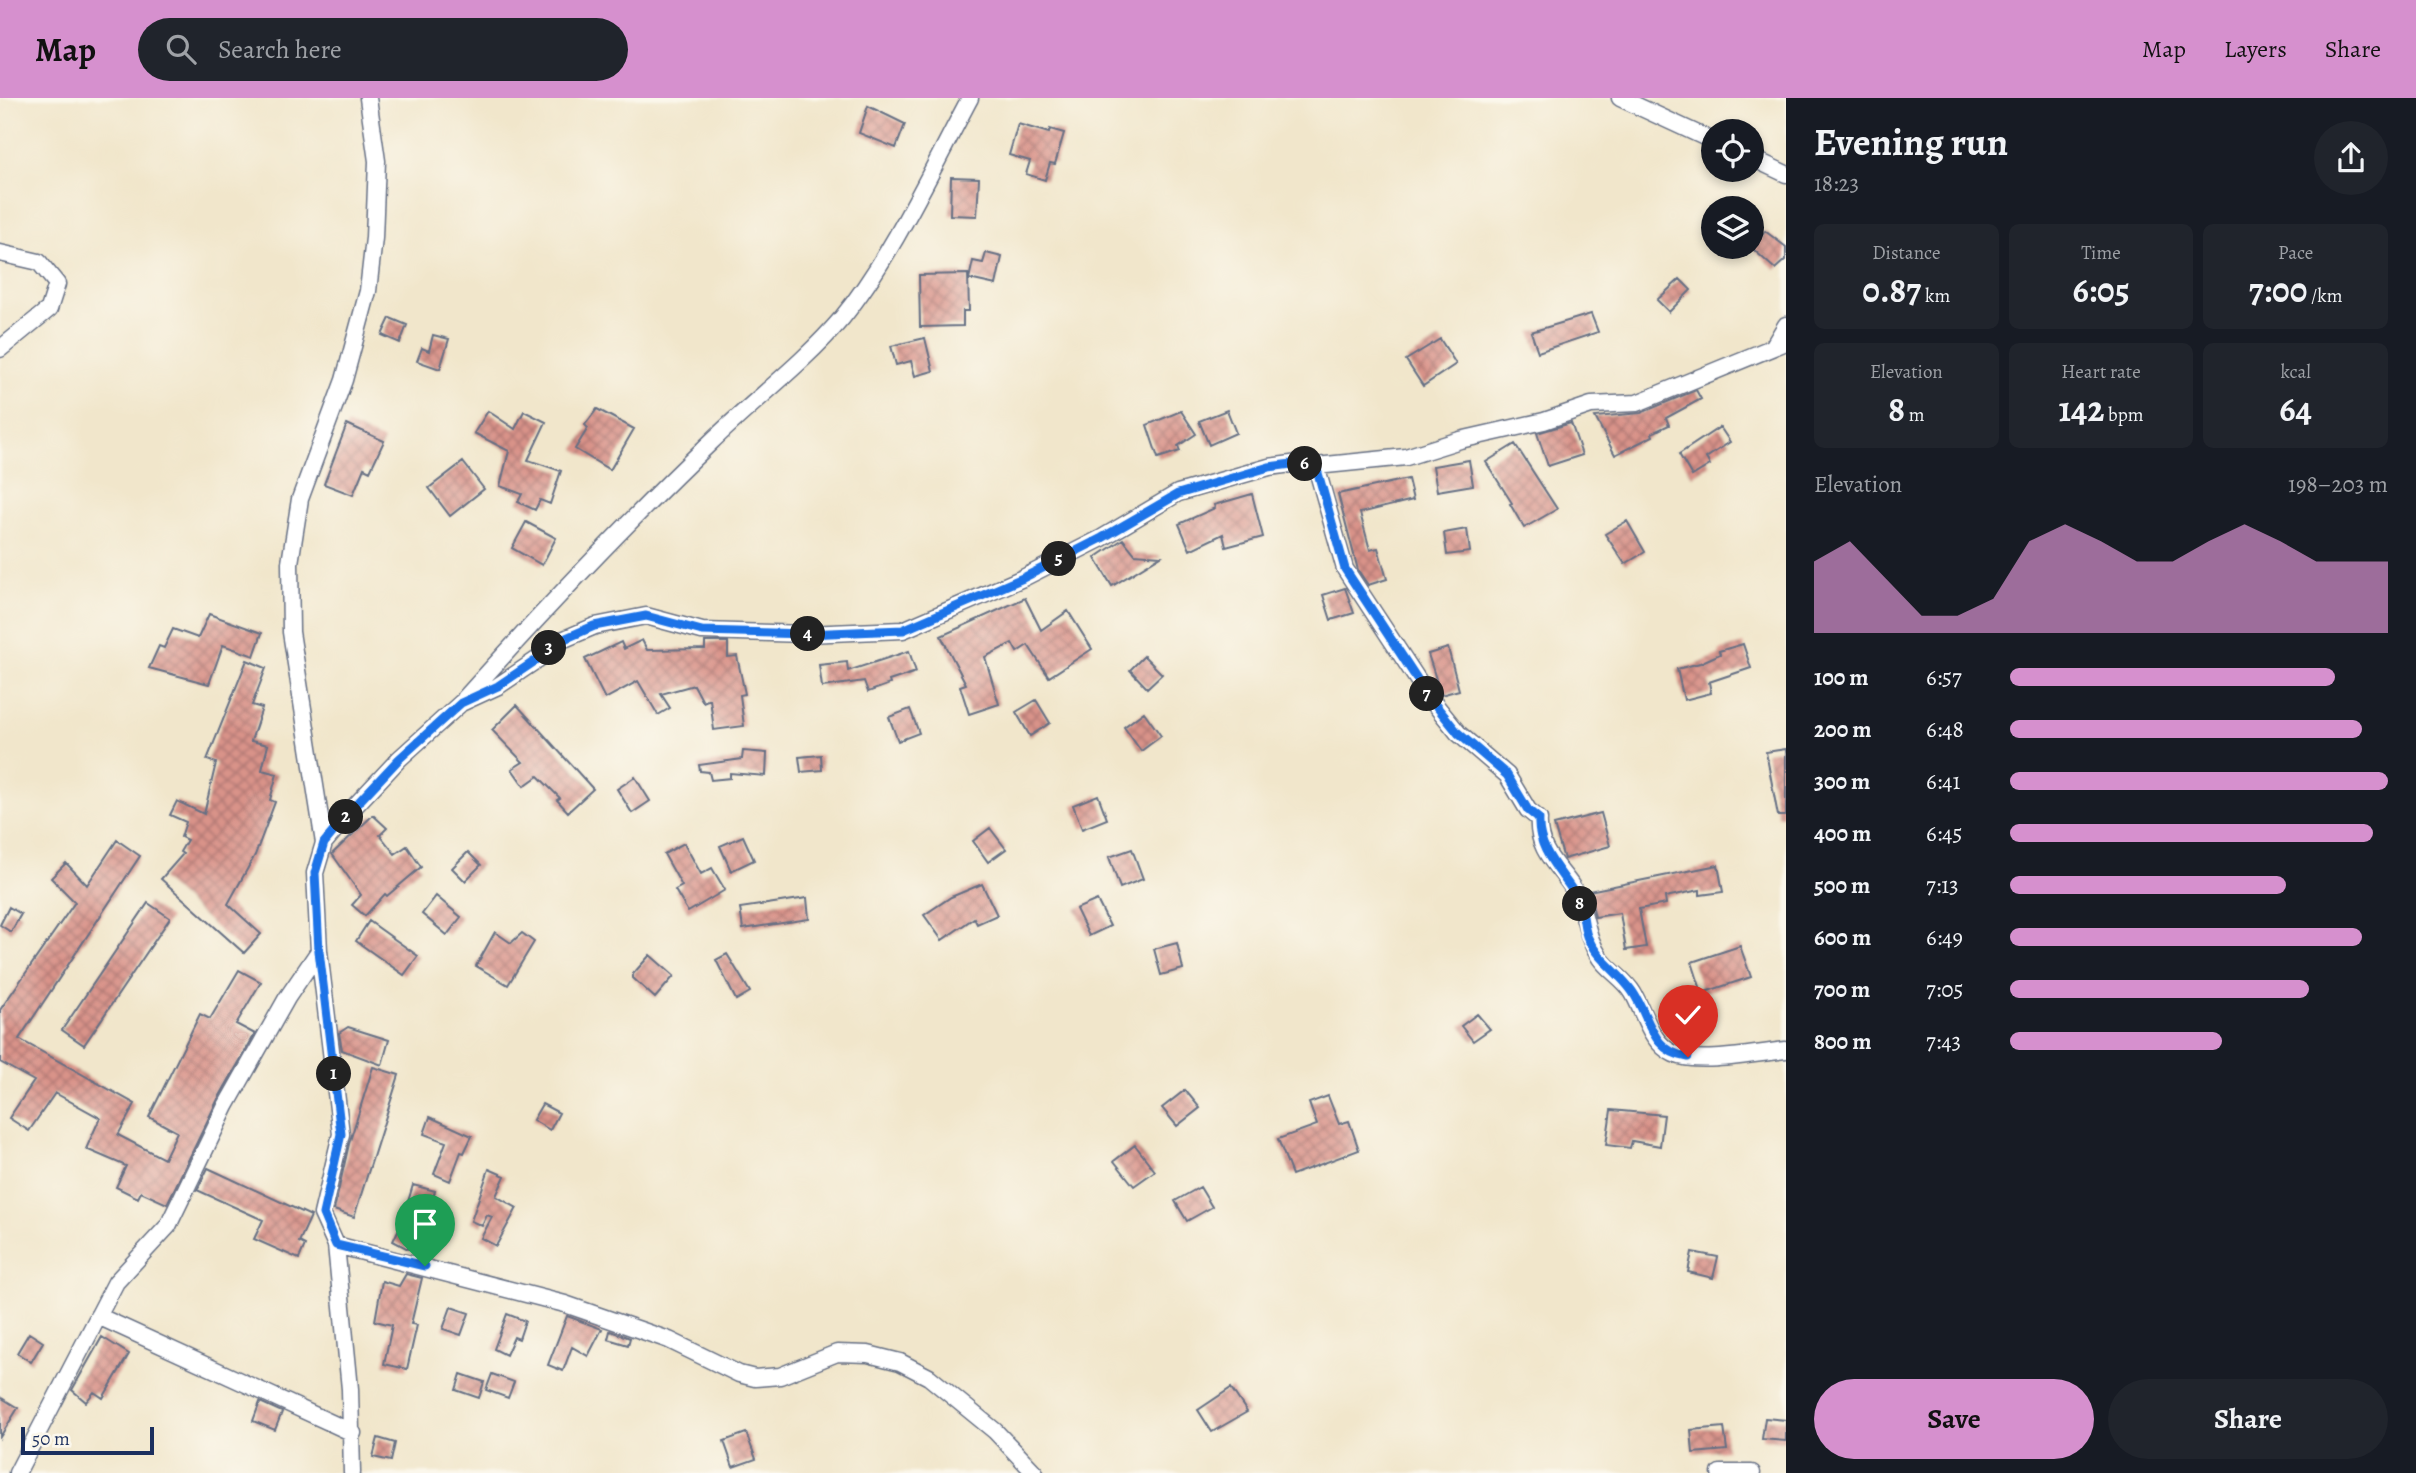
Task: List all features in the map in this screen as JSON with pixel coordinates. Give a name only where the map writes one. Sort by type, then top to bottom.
[{"type":"street","points":[[352,1473],[353,1433],[336,1245],[323,1214],[341,1134],[313,888],[324,843],[291,632],[290,563],[300,499],[344,380],[369,290],[377,162],[368,98]]},
{"type":"street","points":[[324,843],[399,759],[461,703],[579,572],[713,440],[809,354],[841,319],[880,261],[970,98]]},
{"type":"street","points":[[1620,98],[1701,135]]},
{"type":"street","points":[[1764,164],[1786,174]]},
{"type":"street","points":[[0,253],[39,262],[57,284],[49,309],[0,349]]},
{"type":"street","points":[[461,703],[498,686],[541,657],[555,643],[594,626],[646,616],[702,631],[806,634],[903,630],[1023,578],[1102,538],[1178,494],[1269,467],[1299,463],[1316,466],[1406,457],[1460,440],[1544,421],[1591,405],[1637,403],[1780,344],[1786,325]]},
{"type":"street","points":[[1316,466],[1345,569],[1429,697],[1464,739],[1507,775],[1528,810],[1539,819],[1538,832],[1542,845],[1580,901],[1588,937],[1602,960],[1632,991],[1649,1030],[1670,1052],[1679,1056],[1743,1055],[1786,1050]]},
{"type":"street","points":[[17,1473],[116,1282],[168,1226],[226,1106],[287,998],[319,951]]},
{"type":"street","points":[[336,1245],[612,1318],[755,1378],[780,1376],[825,1355],[837,1353],[869,1354],[900,1362],[929,1377],[995,1431],[1035,1473]]},
{"type":"street","points":[[98,1316],[353,1433]]},
{"type":"street","points":[[1720,1473],[1752,1473]]},
{"type":"building","points":[[868,106],[905,124],[896,148],[859,133]]},
{"type":"building","points":[[1018,124],[1049,133],[1050,129],[1064,133],[1055,164],[1050,163],[1045,180],[1026,174],[1030,161],[1009,155]]},
{"type":"building","points":[[951,177],[979,178],[977,216],[950,215]]},
{"type":"building","points":[[1764,232],[1786,247],[1786,259],[1775,269],[1764,259]]},
{"type":"building","points":[[986,253],[1002,257],[996,285],[969,279],[973,261],[983,263]]},
{"type":"building","points":[[968,274],[969,311],[963,311],[963,326],[920,327],[919,275]]},
{"type":"building","points":[[1680,279],[1691,290],[1669,312],[1657,300]]},
{"type":"building","points":[[1591,314],[1598,332],[1538,352],[1531,332]]},
{"type":"building","points":[[390,318],[407,325],[400,343],[382,335]]},
{"type":"building","points":[[433,335],[449,339],[440,369],[417,361],[422,348],[429,351]]},
{"type":"building","points":[[925,338],[933,371],[915,376],[911,361],[896,365],[891,346]]},
{"type":"building","points":[[1440,339],[1456,364],[1423,386],[1406,360]]},
{"type":"building","points":[[1696,390],[1701,399],[1666,418],[1669,425],[1615,455],[1595,417],[1641,413]]},
{"type":"building","points":[[597,409],[634,429],[610,470],[575,449],[588,428],[585,425]]},
{"type":"building","points":[[1227,410],[1236,433],[1209,445],[1199,421]]},
{"type":"building","points":[[488,411],[515,429],[524,411],[546,422],[528,460],[561,471],[550,504],[540,500],[535,510],[518,502],[522,494],[500,486],[509,451],[474,433]]},
{"type":"building","points":[[1181,411],[1196,434],[1178,446],[1180,451],[1158,458],[1147,425]]},
{"type":"building","points":[[1571,423],[1582,455],[1548,466],[1537,433]]},
{"type":"building","points":[[347,424],[384,441],[370,471],[364,468],[353,495],[324,484]]},
{"type":"building","points":[[1720,427],[1730,442],[1706,458],[1710,465],[1692,476],[1679,454]]},
{"type":"building","points":[[1515,444],[1557,509],[1524,528],[1486,462]]},
{"type":"building","points":[[1469,460],[1473,485],[1437,491],[1433,466]]},
{"type":"building","points":[[463,462],[484,489],[450,516],[429,488]]},
{"type":"building","points":[[1408,479],[1413,500],[1360,513],[1370,550],[1378,548],[1387,579],[1368,585],[1358,570],[1338,494]]},
{"type":"building","points":[[1252,494],[1263,537],[1226,547],[1223,534],[1190,550],[1179,524],[1215,508],[1214,505]]},
{"type":"building","points":[[1627,521],[1645,552],[1625,564],[1605,534]]},
{"type":"building","points":[[526,522],[556,538],[542,565],[512,548]]},
{"type":"building","points":[[1467,529],[1470,552],[1447,555],[1444,533]]},
{"type":"building","points":[[1123,539],[1135,554],[1161,556],[1112,586],[1095,558]]},
{"type":"building","points":[[1345,588],[1354,613],[1331,620],[1323,595]]},
{"type":"building","points":[[1025,598],[1041,630],[1068,611],[1092,649],[1049,677],[1028,645],[1017,652],[1012,643],[985,657],[999,704],[969,714],[960,686],[966,684],[941,636]]},
{"type":"building","points":[[209,614],[262,633],[254,656],[223,645],[209,684],[149,668],[159,646],[164,648],[173,629],[198,638]]},
{"type":"building","points":[[642,640],[647,650],[705,649],[705,642],[728,642],[728,657],[737,656],[745,694],[740,695],[744,726],[714,730],[710,699],[703,702],[694,685],[661,694],[670,708],[658,715],[638,681],[605,699],[585,659],[621,642],[624,649]]},
{"type":"building","points":[[1743,644],[1751,668],[1709,682],[1711,693],[1684,700],[1677,669],[1700,663],[1720,654],[1719,651]]},
{"type":"building","points":[[1448,648],[1459,690],[1441,695],[1428,654]]},
{"type":"building","points":[[909,651],[916,672],[889,681],[890,684],[868,692],[864,681],[822,687],[819,665],[847,662],[848,671]]},
{"type":"building","points":[[1144,656],[1162,674],[1147,688],[1130,670]]},
{"type":"building","points":[[247,660],[266,668],[252,705],[262,708],[251,741],[268,745],[262,770],[277,774],[270,800],[275,802],[255,855],[228,904],[261,934],[244,953],[161,879],[183,854],[180,852],[187,840],[181,837],[186,822],[170,815],[177,801],[204,814],[216,763],[207,760]]},
{"type":"building","points":[[1036,700],[1050,723],[1030,736],[1016,712]]},
{"type":"building","points":[[517,705],[593,789],[568,812],[557,800],[560,798],[538,776],[524,786],[512,769],[523,762],[492,730]]},
{"type":"building","points":[[910,709],[919,733],[898,741],[889,717]]},
{"type":"building","points":[[1144,712],[1161,736],[1141,751],[1124,727]]},
{"type":"building","points":[[1786,749],[1786,816],[1778,816],[1766,752]]},
{"type":"building","points":[[743,751],[767,753],[766,776],[730,773],[730,778],[711,780],[709,772],[700,771],[699,765],[742,759]]},
{"type":"building","points":[[821,755],[822,770],[801,772],[799,757]]},
{"type":"building","points":[[635,777],[650,801],[632,813],[617,789]]},
{"type":"building","points":[[1098,795],[1107,819],[1082,829],[1073,805]]},
{"type":"building","points":[[1601,813],[1610,846],[1564,859],[1554,825]]},
{"type":"building","points":[[373,815],[387,828],[380,835],[395,854],[407,846],[421,867],[387,896],[385,894],[365,916],[352,905],[361,895],[332,854]]},
{"type":"building","points":[[990,828],[1006,849],[988,862],[973,841]]},
{"type":"building","points":[[743,836],[754,860],[731,871],[720,846]]},
{"type":"building","points":[[117,840],[140,856],[19,1039],[135,1104],[118,1135],[164,1159],[177,1132],[149,1117],[200,1014],[210,1019],[239,970],[261,982],[236,1024],[255,1034],[217,1101],[167,1204],[141,1192],[138,1198],[116,1187],[126,1166],[86,1149],[100,1118],[55,1093],[29,1131],[9,1118],[34,1081],[0,1062],[0,1010],[75,902],[51,878],[66,863],[87,885]]},
{"type":"building","points":[[684,843],[701,874],[712,868],[725,890],[688,912],[675,890],[682,886],[664,854]]},
{"type":"building","points":[[1132,849],[1143,879],[1120,888],[1109,857]]},
{"type":"building","points":[[468,852],[481,865],[465,881],[452,868]]},
{"type":"building","points":[[1718,865],[1723,892],[1700,895],[1700,890],[1665,897],[1666,904],[1639,909],[1646,947],[1626,950],[1620,913],[1595,917],[1589,891]]},
{"type":"building","points":[[982,884],[997,915],[977,924],[974,918],[942,940],[924,915],[951,897]]},
{"type":"building","points":[[436,896],[461,917],[447,935],[422,914]]},
{"type":"building","points":[[807,898],[809,919],[743,929],[740,908]]},
{"type":"building","points":[[1097,900],[1110,926],[1089,936],[1076,909]]},
{"type":"building","points":[[148,903],[170,918],[84,1045],[62,1030]]},
{"type":"building","points":[[9,907],[21,914],[11,932],[0,925]]},
{"type":"building","points":[[369,921],[418,956],[404,975],[356,941]]},
{"type":"building","points":[[495,932],[511,943],[522,933],[534,942],[508,985],[476,966]]},
{"type":"building","points":[[1177,943],[1183,969],[1161,975],[1154,949]]},
{"type":"building","points":[[1740,946],[1751,977],[1702,993],[1692,962]]},
{"type":"building","points":[[727,954],[750,992],[736,1000],[716,960]]},
{"type":"building","points":[[650,955],[674,976],[655,998],[633,978],[633,974]]},
{"type":"building","points":[[1477,1014],[1490,1029],[1473,1041],[1461,1026]]},
{"type":"building","points":[[348,1027],[389,1040],[382,1065],[342,1050],[339,1033]]},
{"type":"building","points":[[373,1067],[399,1075],[354,1217],[334,1210],[349,1144]]},
{"type":"building","points":[[1185,1090],[1200,1108],[1177,1126],[1162,1108]]},
{"type":"building","points":[[1328,1096],[1339,1124],[1349,1121],[1359,1150],[1292,1175],[1278,1139],[1317,1125],[1309,1103]]},
{"type":"building","points":[[542,1104],[559,1113],[550,1130],[533,1120]]},
{"type":"building","points":[[1611,1110],[1664,1115],[1660,1146],[1632,1141],[1630,1148],[1606,1145]]},
{"type":"building","points":[[430,1117],[472,1136],[464,1153],[461,1152],[450,1181],[434,1174],[446,1142],[424,1134]]},
{"type":"building","points":[[1135,1145],[1155,1171],[1134,1186],[1114,1161]]},
{"type":"building","points":[[208,1168],[311,1216],[299,1242],[305,1245],[299,1259],[254,1239],[263,1220],[197,1190]]},
{"type":"building","points":[[489,1169],[505,1176],[496,1196],[517,1208],[496,1246],[481,1238],[492,1217],[487,1215],[482,1226],[471,1221]]},
{"type":"building","points":[[413,1185],[435,1191],[424,1229],[418,1228],[408,1249],[393,1241],[410,1206],[407,1205]]},
{"type":"building","points":[[1200,1187],[1212,1207],[1187,1221],[1175,1201]]},
{"type":"building","points":[[1692,1252],[1718,1257],[1713,1278],[1688,1272]]},
{"type":"building","points":[[406,1274],[422,1278],[411,1324],[417,1325],[407,1369],[384,1364],[392,1325],[375,1321],[382,1281],[399,1286]]},
{"type":"building","points":[[451,1307],[469,1313],[461,1335],[443,1329]]},
{"type":"building","points":[[507,1314],[525,1321],[519,1339],[514,1337],[506,1355],[494,1349]]},
{"type":"building","points":[[567,1316],[602,1329],[588,1356],[572,1347],[563,1371],[548,1365]]},
{"type":"building","points":[[610,1331],[630,1338],[628,1345],[608,1339]]},
{"type":"building","points":[[29,1333],[43,1342],[31,1362],[17,1353]]},
{"type":"building","points":[[102,1337],[129,1354],[103,1398],[94,1392],[86,1402],[72,1390]]},
{"type":"building","points":[[461,1374],[484,1382],[479,1398],[456,1390]]},
{"type":"building","points":[[492,1374],[514,1382],[508,1398],[486,1390]]},
{"type":"building","points":[[1231,1388],[1247,1412],[1212,1432],[1198,1410]]},
{"type":"building","points":[[0,1397],[18,1408],[0,1437]]},
{"type":"building","points":[[260,1402],[282,1412],[275,1430],[253,1421]]},
{"type":"building","points":[[1765,1418],[1786,1420],[1786,1441],[1762,1439]]},
{"type":"building","points":[[1724,1427],[1727,1450],[1693,1453],[1691,1430]]},
{"type":"building","points":[[746,1433],[756,1459],[733,1467],[724,1441]]},
{"type":"building","points":[[378,1438],[395,1443],[391,1461],[373,1457]]},
{"type":"route","points":[[425,1266],[336,1245],[323,1214],[341,1134],[319,951],[313,888],[315,873],[324,843],[399,759],[461,703],[498,686],[541,657],[555,643],[594,626],[646,616],[702,631],[806,634],[903,630],[1023,578],[1102,538],[1178,494],[1269,467],[1299,463],[1316,466],[1345,569],[1429,697],[1458,733],[1507,775],[1524,799],[1528,810],[1539,819],[1538,832],[1542,845],[1580,901],[1588,937],[1602,960],[1632,991],[1649,1030],[1670,1052],[1688,1057]]}]
